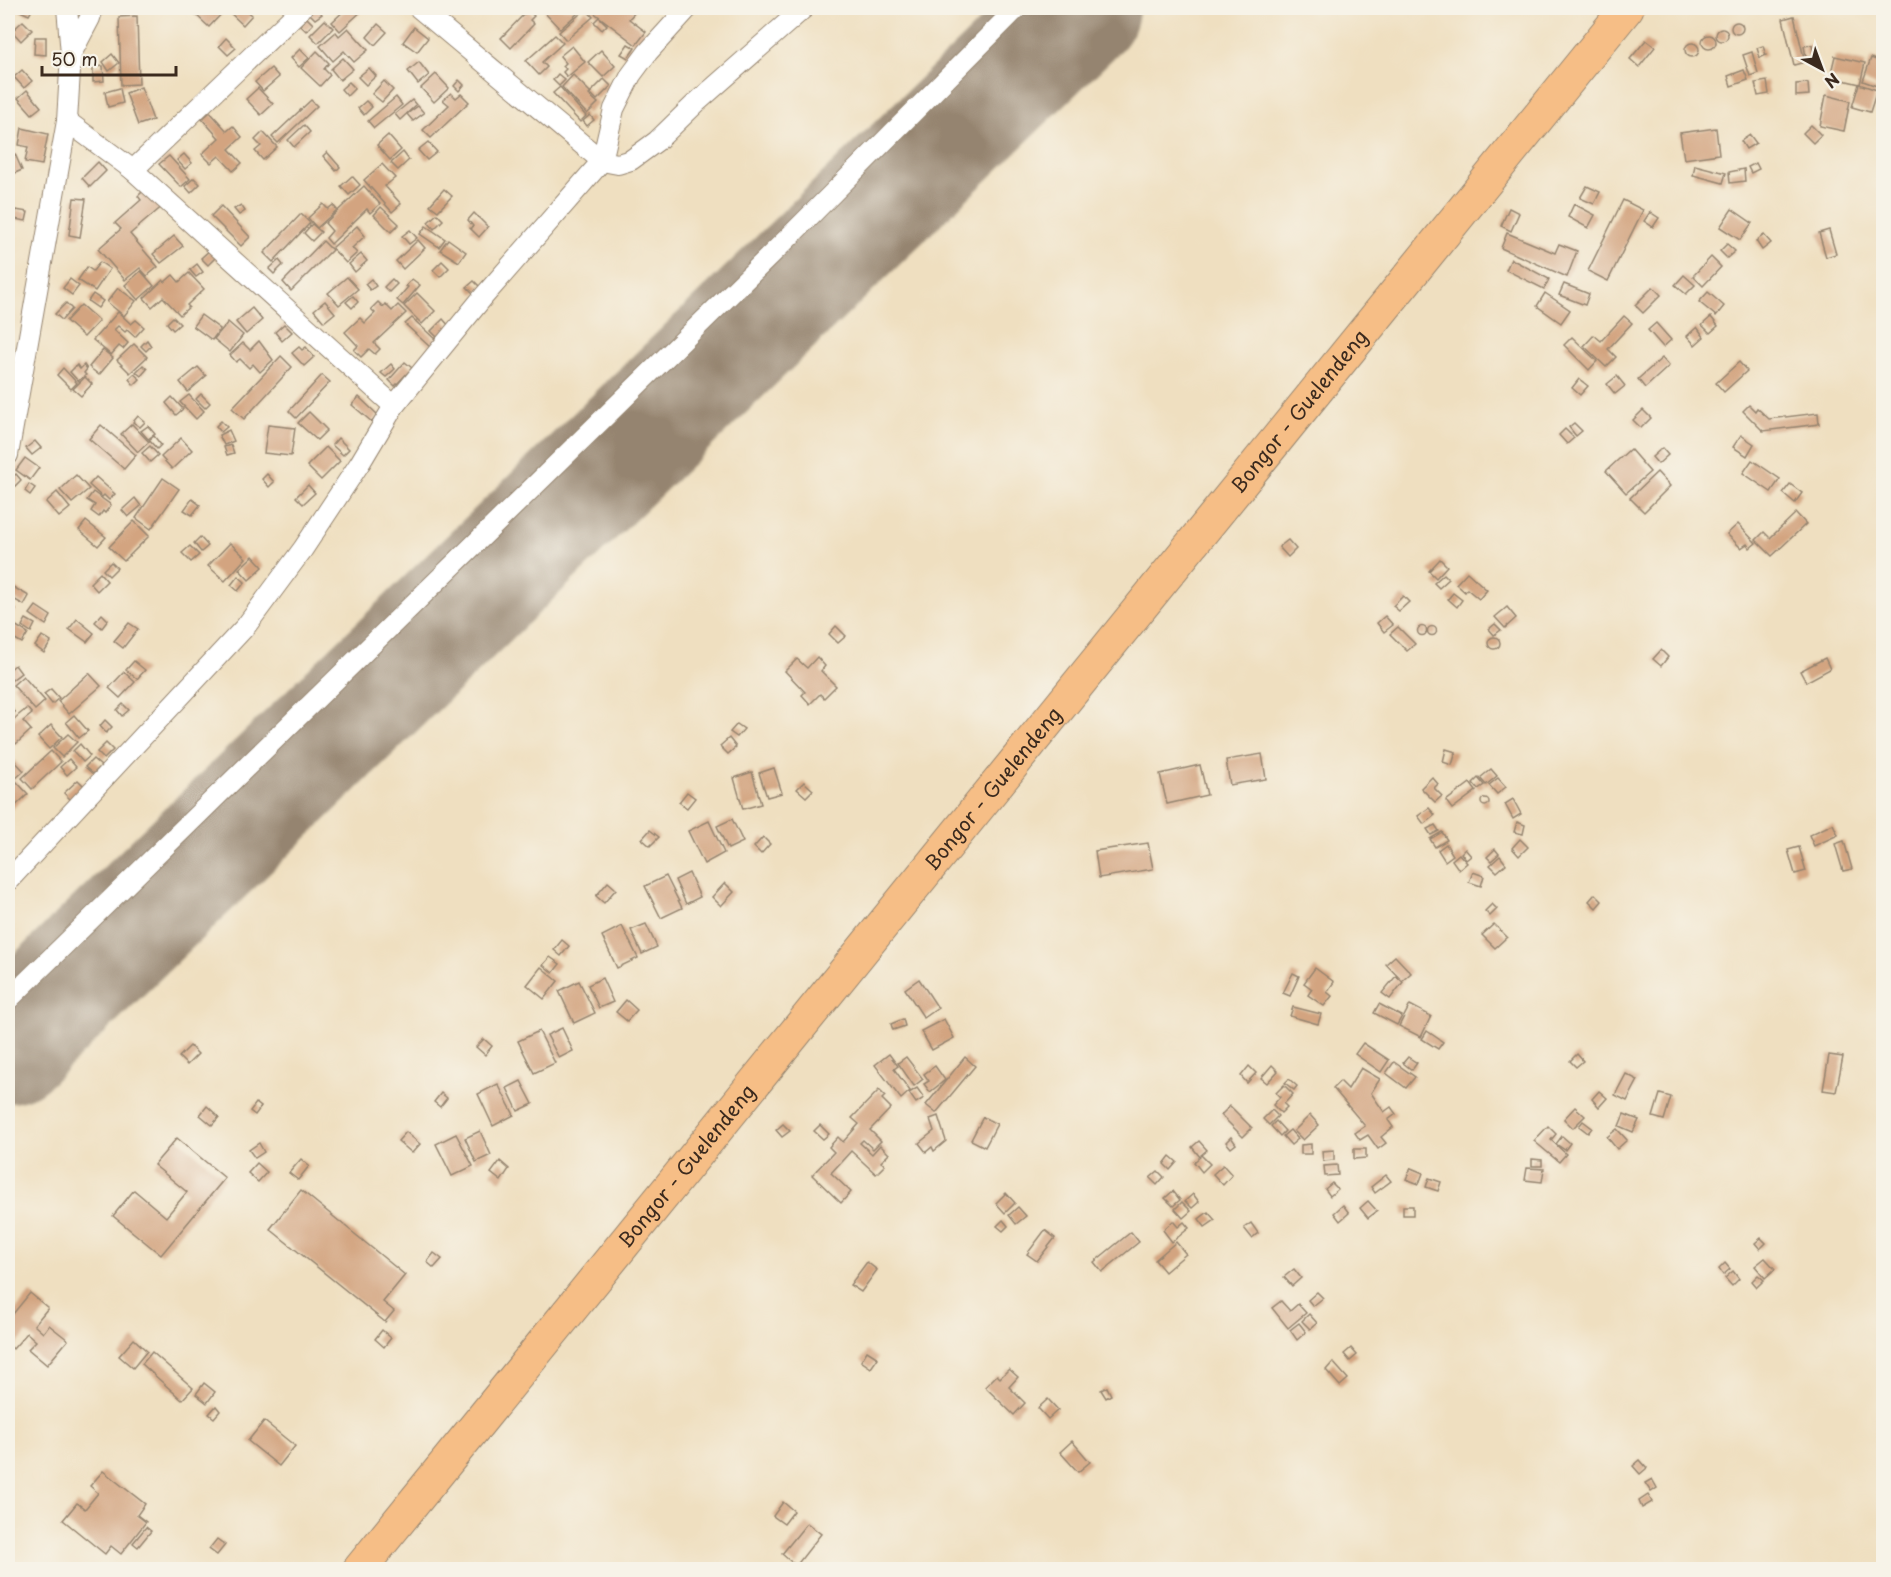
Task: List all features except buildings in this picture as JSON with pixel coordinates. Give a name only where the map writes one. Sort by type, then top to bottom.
[{"type":"highway","name":"Bongor - Guelendeng","points":[[359,1569],[1627,8]]},
{"type":"street","points":[[8,455],[67,121],[71,54],[67,8]]},
{"type":"street","points":[[71,54],[93,8]]},
{"type":"street","points":[[133,170],[302,8]]},
{"type":"street","points":[[419,8],[602,161],[618,164],[631,160],[657,141],[696,103],[804,8]]},
{"type":"street","points":[[8,881],[246,626],[303,549],[360,463],[394,406],[484,296],[602,161],[614,109],[631,75],[648,52],[688,8]]},
{"type":"street","points":[[8,1000],[787,239],[1017,8]]},
{"type":"street","points":[[67,121],[133,170],[394,406]]},
{"type":"runway","points":[[8,1043],[1079,8]]}]
